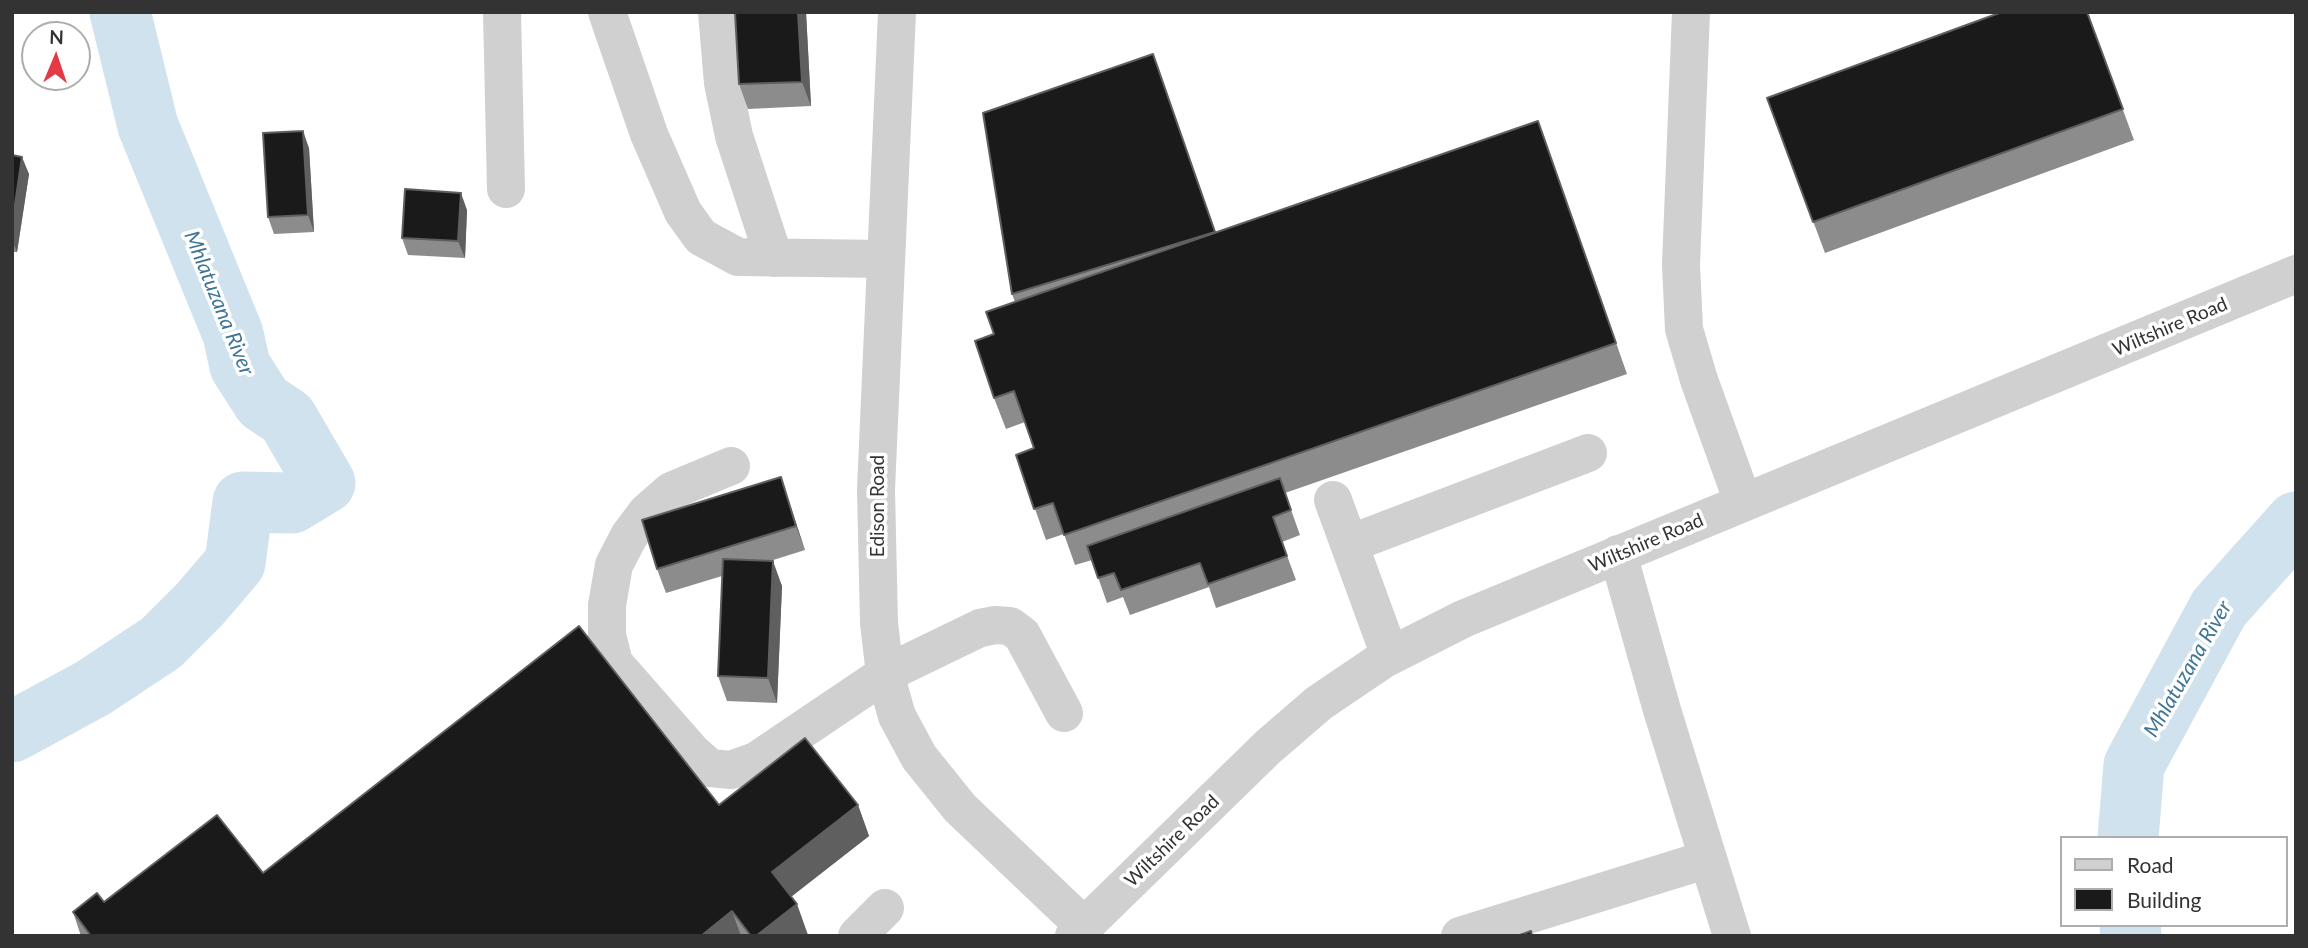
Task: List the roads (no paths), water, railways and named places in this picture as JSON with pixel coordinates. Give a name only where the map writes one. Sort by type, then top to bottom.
[{"type":"street","points":[[502,12],[506,189]]},
{"type":"street","points":[[607,12],[649,134],[683,212],[701,237],[738,257],[886,260]]},
{"type":"street","points":[[717,12],[723,83],[734,136],[774,258]]},
{"type":"street","name":"Edison Road","points":[[897,12],[876,490],[879,623],[885,674],[897,716],[919,757],[960,808],[1079,931]]},
{"type":"street","points":[[1691,12],[1681,265],[1684,329],[1742,502]]},
{"type":"street","name":"Wiltshire Road","points":[[1079,931],[1268,747],[1319,703],[1390,656],[1463,618],[2296,274]]},
{"type":"street","points":[[1349,544],[1588,453]]},
{"type":"street","points":[[731,466],[671,491],[647,512],[629,536],[614,565],[607,605],[607,635],[614,663],[692,752],[710,768],[731,770],[756,761],[885,674],[980,628],[995,625],[1010,626],[1022,635],[1064,713]]},
{"type":"street","points":[[1332,500],[1390,656]]},
{"type":"street","points":[[1618,554],[1662,710],[1732,936]]},
{"type":"street","points":[[1460,936],[1708,859]]},
{"type":"street","points":[[857,936],[885,908]]},
{"type":"waterway","name":"Mhlatuzana River","points":[[12,732],[93,688],[161,643],[200,604],[235,563],[243,502],[292,503],[325,483],[287,418],[263,402],[240,366],[233,334],[148,126],[120,12]]},
{"type":"waterway","name":"Mhlatuzana River","points":[[2128,836],[2134,765],[2219,608],[2296,522]]},
{"type":"waterway","name":"Mhlatuzana River","points":[[2130,927],[2131,936]]}]
